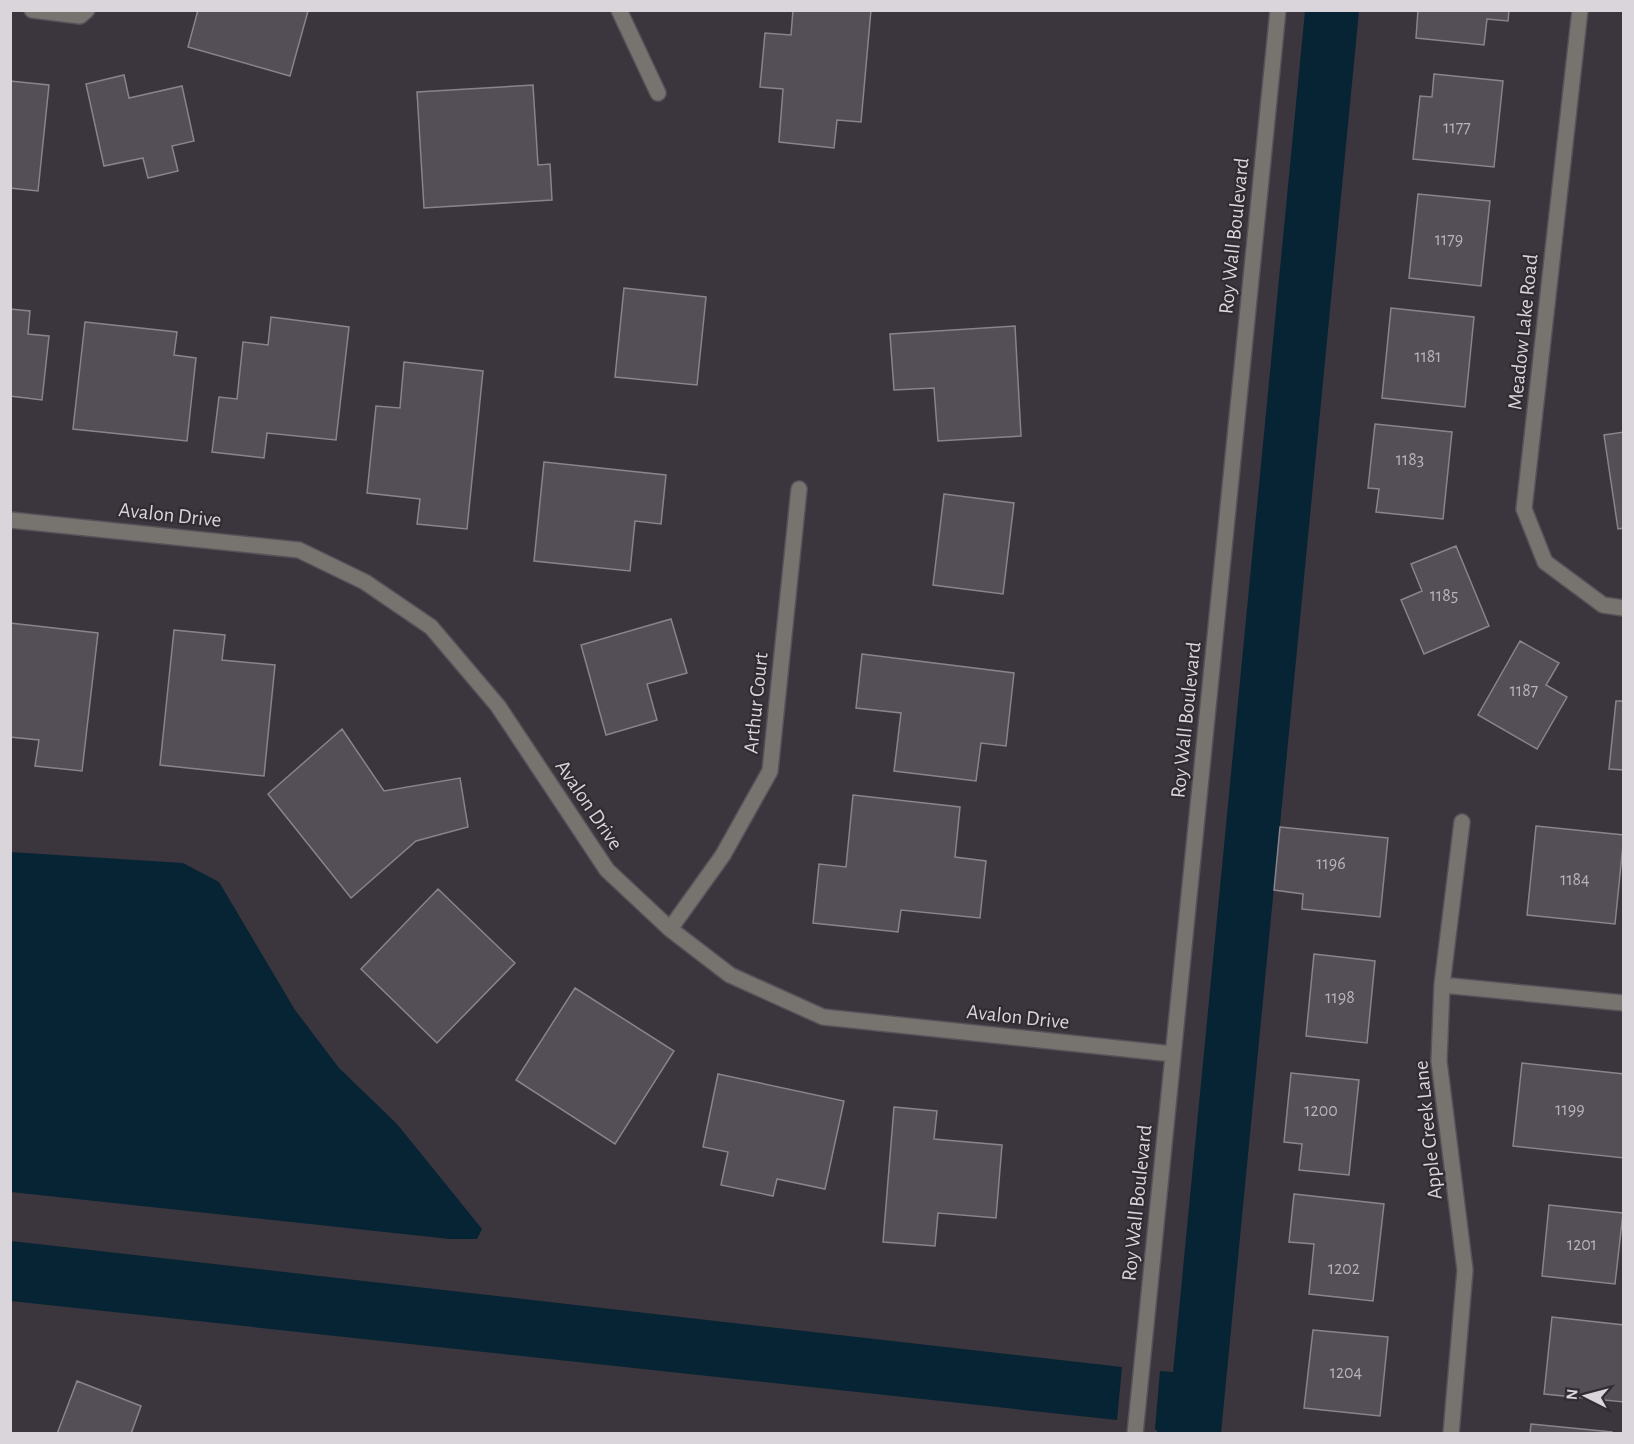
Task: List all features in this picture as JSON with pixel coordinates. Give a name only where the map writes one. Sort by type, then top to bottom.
[{"type":"street","points":[[32,10],[80,16],[87,10]]},
{"type":"street","points":[[619,10],[658,93]]},
{"type":"street","name":"Roy Wall Boulevard","points":[[1135,1434],[1278,10]]},
{"type":"street","name":"Meadow Lake Road","points":[[1580,10],[1524,509],[1545,562],[1603,605],[1623,608]]},
{"type":"street","name":"Arthur Court","points":[[670,929],[723,855],[770,771],[799,489]]},
{"type":"street","name":"Avalon Drive","points":[[10,520],[298,550],[365,582],[431,627],[498,706],[607,870],[670,929],[730,975],[823,1017],[1173,1054]]},
{"type":"street","name":"Apple Creek Lane","points":[[1451,1434],[1466,1270],[1439,1061],[1442,985],[1462,822]]},
{"type":"street","points":[[1442,985],[1623,1003]]},
{"type":"water","points":[[1305,11],[1359,11],[1221,1433],[1159,1433],[1155,1429],[1160,1371],[1173,1372]]},
{"type":"water","points":[[10,852],[183,863],[219,882],[295,1010],[339,1068],[397,1124],[482,1229],[477,1239],[450,1239],[11,1192]]},
{"type":"water","points":[[11,1241],[1122,1367],[1117,1420],[11,1301]]},
{"type":"building","points":[[198,10],[308,11],[290,76],[188,47]]},
{"type":"building","points":[[793,10],[871,10],[861,122],[837,120],[834,148],[779,142],[783,89],[760,87],[765,33],[791,35]]},
{"type":"building","points":[[1418,10],[1509,10],[1508,21],[1487,19],[1484,45],[1416,38]]},
{"type":"building","points":[[1434,74],[1503,81],[1494,167],[1413,159],[1420,96],[1432,97]]},
{"type":"building","points":[[124,75],[129,98],[182,86],[194,141],[172,146],[178,171],[148,178],[143,158],[104,166],[86,84]]},
{"type":"building","points":[[10,81],[49,85],[38,191],[10,188]]},
{"type":"building","points":[[533,85],[538,165],[550,164],[552,200],[424,208],[417,92]]},
{"type":"building","points":[[1418,194],[1490,201],[1481,286],[1409,278]]},
{"type":"building","points":[[624,288],[706,297],[697,385],[615,377]]},
{"type":"building","points":[[1391,308],[1474,317],[1465,407],[1382,398]]},
{"type":"building","points":[[10,309],[30,311],[28,334],[49,336],[42,400],[10,396]]},
{"type":"building","points":[[271,317],[349,327],[336,440],[267,433],[264,458],[212,452],[219,397],[237,399],[243,342],[268,345]]},
{"type":"building","points":[[85,322],[177,332],[174,355],[196,358],[187,441],[73,429]]},
{"type":"building","points":[[1015,326],[1021,436],[938,441],[934,388],[894,390],[890,334]]},
{"type":"building","points":[[404,362],[483,371],[467,529],[417,524],[420,499],[367,493],[376,406],[400,408]]},
{"type":"building","points":[[1375,424],[1452,432],[1443,519],[1376,512],[1379,489],[1368,488]]},
{"type":"building","points":[[1624,432],[1624,528],[1618,529],[1604,435]]},
{"type":"building","points":[[544,462],[666,475],[661,524],[635,521],[630,571],[534,561]]},
{"type":"building","points":[[944,494],[1014,503],[1003,594],[933,585]]},
{"type":"building","points":[[1456,546],[1489,626],[1424,654],[1401,600],[1422,591],[1411,564]]},
{"type":"building","points":[[671,619],[687,673],[647,684],[657,720],[606,735],[581,645]]},
{"type":"building","points":[[10,623],[98,633],[82,771],[35,766],[39,740],[10,737]]},
{"type":"building","points":[[174,630],[225,635],[222,660],[275,665],[264,776],[160,765]]},
{"type":"building","points":[[1520,641],[1559,663],[1546,685],[1567,697],[1537,749],[1478,715]]},
{"type":"building","points":[[862,654],[1014,673],[1006,746],[981,743],[976,781],[894,771],[901,713],[856,708]]},
{"type":"building","points":[[1616,701],[1624,701],[1624,770],[1609,769]]},
{"type":"building","points":[[342,729],[384,791],[460,778],[468,827],[416,841],[351,898],[268,794]]},
{"type":"building","points":[[853,795],[960,807],[955,857],[986,861],[980,918],[901,910],[898,932],[813,923],[819,864],[846,867]]},
{"type":"building","points":[[1536,826],[1624,835],[1615,924],[1527,915]]},
{"type":"building","points":[[1280,827],[1388,838],[1380,917],[1302,909],[1303,894],[1274,890]]},
{"type":"building","points":[[438,889],[515,963],[437,1043],[361,969]]},
{"type":"building","points":[[1314,954],[1375,961],[1367,1043],[1306,1036]]},
{"type":"building","points":[[575,988],[674,1051],[615,1144],[516,1080]]},
{"type":"building","points":[[1522,1063],[1624,1074],[1624,1158],[1513,1146]]},
{"type":"building","points":[[1291,1073],[1359,1080],[1349,1175],[1299,1170],[1302,1144],[1284,1142]]},
{"type":"building","points":[[718,1074],[844,1101],[825,1189],[777,1179],[773,1196],[721,1185],[728,1152],[703,1147]]},
{"type":"building","points":[[894,1107],[937,1111],[934,1139],[1002,1145],[996,1218],[938,1213],[935,1246],[883,1242]]},
{"type":"building","points":[[1294,1194],[1384,1204],[1373,1301],[1309,1294],[1314,1244],[1289,1242]]},
{"type":"building","points":[[1549,1205],[1623,1213],[1615,1284],[1542,1276]]},
{"type":"building","points":[[1552,1317],[1624,1325],[1624,1402],[1544,1394]]},
{"type":"building","points":[[1313,1330],[1388,1337],[1380,1416],[1304,1408]]},
{"type":"building","points":[[77,1381],[141,1406],[131,1434],[57,1434]]},
{"type":"building","points":[[1531,1424],[1612,1432],[1612,1434],[1530,1434]]}]
